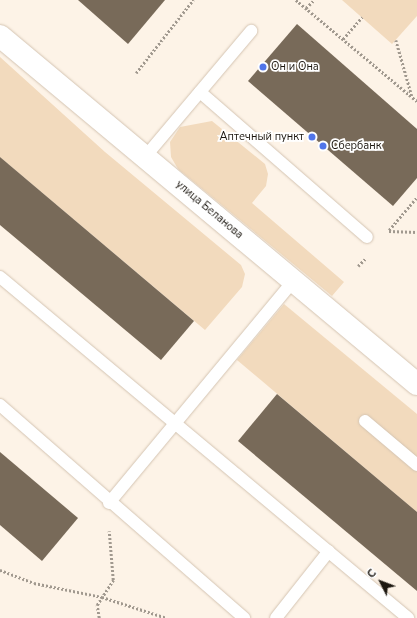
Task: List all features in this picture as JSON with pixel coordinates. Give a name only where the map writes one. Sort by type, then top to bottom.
[{"type":"street","name":"улица Беланова","points":[[0,36],[417,384]]},
{"type":"lane","points":[[145,157],[250,31]]},
{"type":"lane","points":[[200,92],[367,237]]},
{"type":"lane","points":[[0,277],[408,618]]},
{"type":"lane","points":[[110,503],[175,422],[293,281]]},
{"type":"lane","points":[[0,405],[110,503],[244,618]]},
{"type":"lane","points":[[365,421],[417,465]]},
{"type":"lane","points":[[276,618],[329,551]]},
{"type":"path","points":[[136,72],[193,0]]},
{"type":"path","points":[[296,0],[417,101]]},
{"type":"path","points":[[306,8],[314,0]]},
{"type":"path","points":[[343,39],[362,17]]},
{"type":"path","points":[[396,40],[412,96]]},
{"type":"path","points":[[389,230],[417,232]]},
{"type":"path","points":[[99,618],[97,605],[112,580],[110,503]]},
{"type":"path","points":[[0,570],[34,583],[102,597],[167,618]]},
{"type":"shaded area","points":[[342,0],[417,0],[417,16],[392,44]]},
{"type":"shaded area","points":[[0,57],[105,152],[241,265],[245,274],[242,287],[205,330],[0,157]]},
{"type":"shaded area","points":[[212,121],[265,164],[268,174],[266,186],[252,203],[344,282],[332,296],[178,169],[171,157],[170,142],[180,127]]},
{"type":"shaded area","points":[[284,304],[417,414],[417,512],[237,360]]},
{"type":"building","points":[[78,0],[165,0],[128,44]]},
{"type":"building","points":[[297,24],[417,129],[417,178],[393,206],[248,81]]},
{"type":"building","points":[[0,157],[194,321],[161,360],[0,225]]},
{"type":"building","points":[[277,394],[417,512],[417,591],[238,441]]},
{"type":"building","points":[[0,452],[78,518],[42,561],[0,525]]},
{"type":"place","name":"Он и Она","points":[[263,67]]},
{"type":"place","name":"Аптечный пункт","points":[[312,137]]},
{"type":"place","name":"Сбербанк","points":[[323,146]]}]
